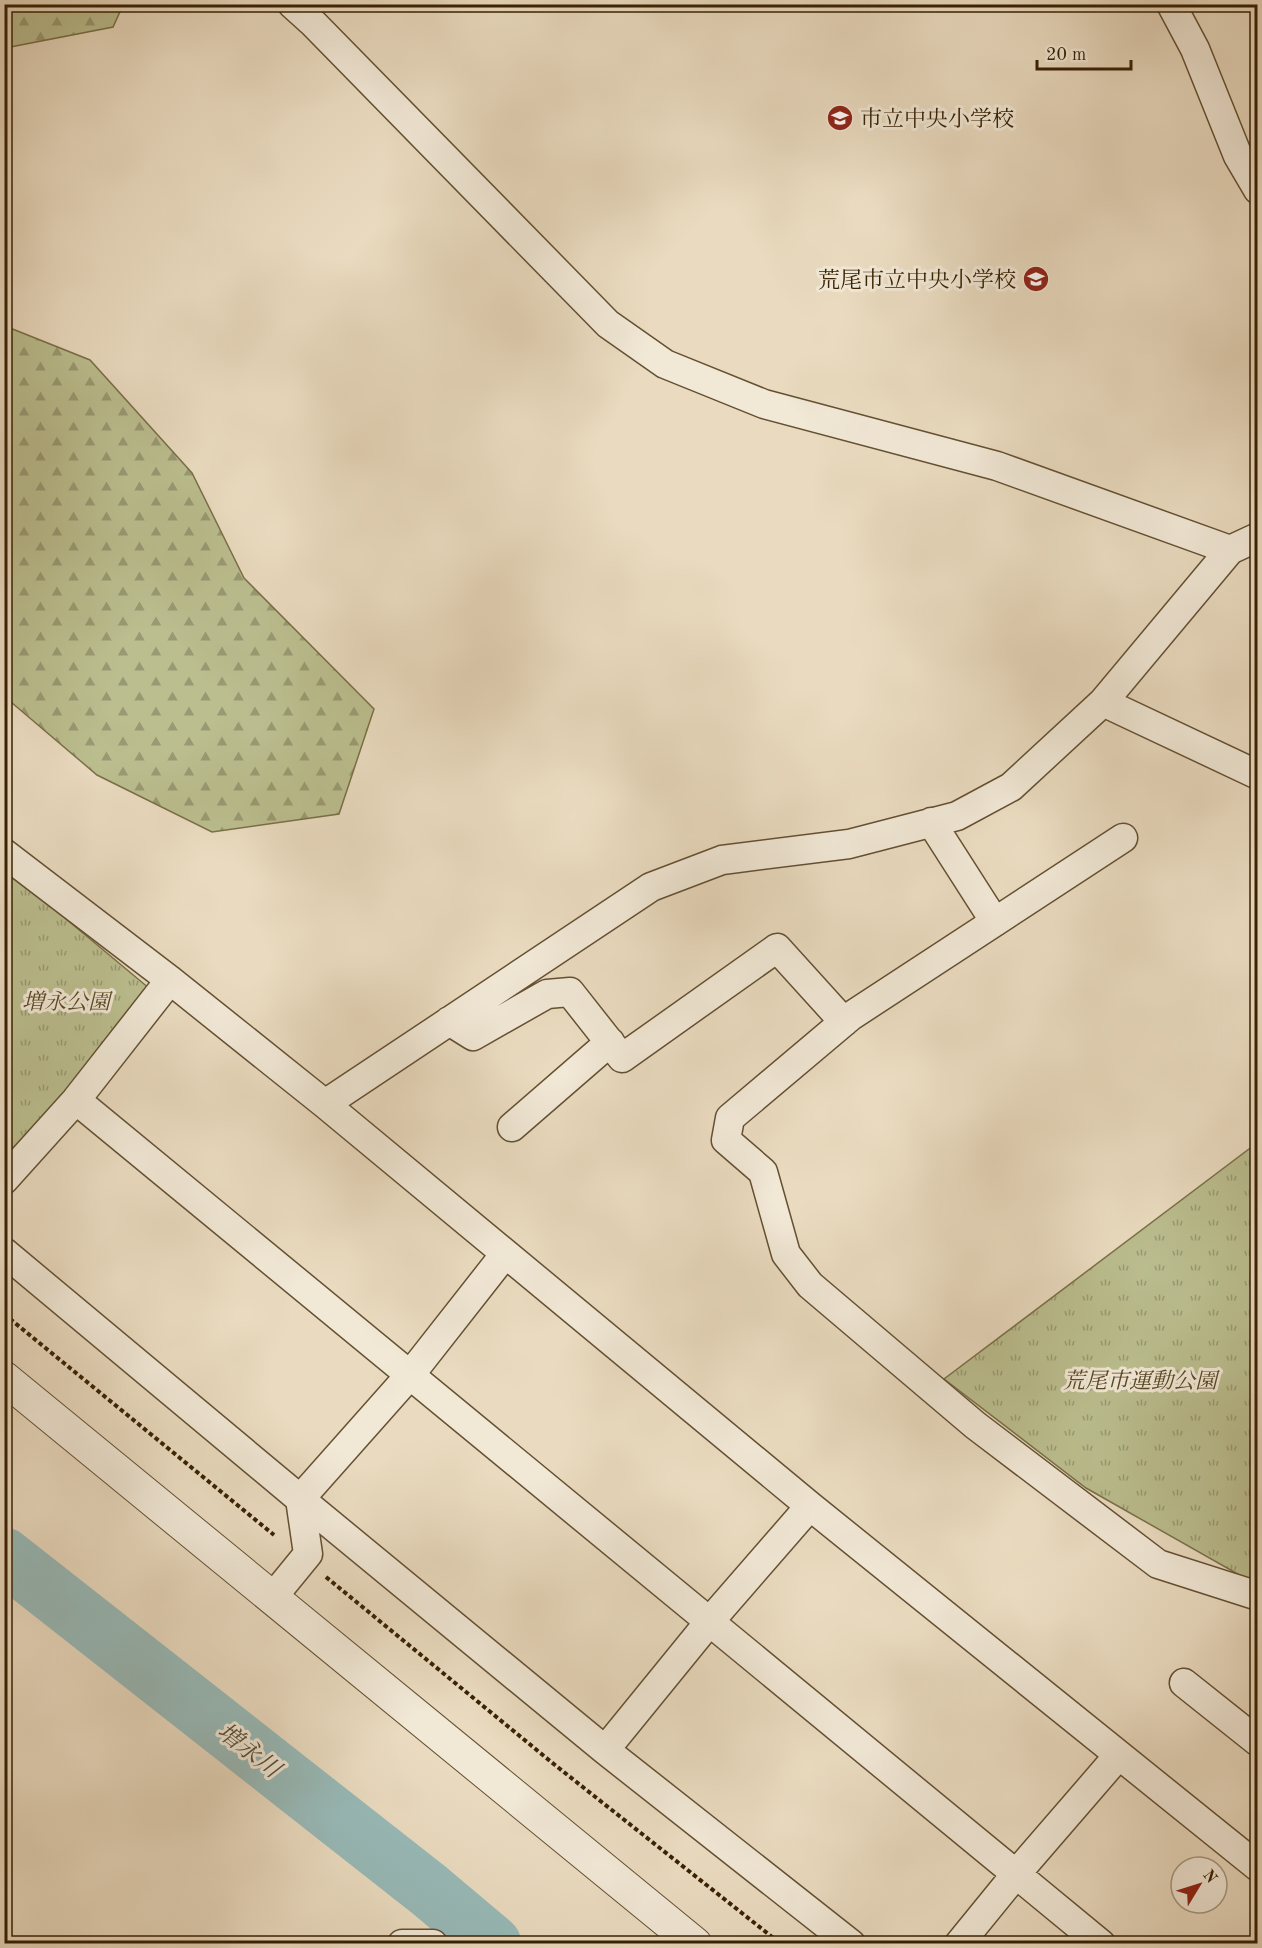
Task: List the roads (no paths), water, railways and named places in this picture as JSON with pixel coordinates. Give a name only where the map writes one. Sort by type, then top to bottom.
[{"type":"street","points":[[292,4],[608,324],[665,364],[764,404],[997,466],[1230,550]]},
{"type":"street","points":[[1171,4],[1195,49],[1238,156],[1257,190]]},
{"type":"street","points":[[325,1104],[651,887],[722,860],[849,844],[957,816],[1011,787],[1103,702],[1230,550],[1257,537]]},
{"type":"street","points":[[1103,702],[1257,775]]},
{"type":"street","points":[[931,822],[995,922]]},
{"type":"street","points":[[1123,838],[844,1022],[730,1118],[726,1140],[763,1172],[786,1254],[810,1284],[975,1425],[1158,1564],[1257,1596]]},
{"type":"street","points":[[4,853],[170,980],[325,1104],[810,1506],[1257,1867]]},
{"type":"street","points":[[449,1021],[473,1036],[547,994],[570,992],[622,1058],[777,948],[844,1022]]},
{"type":"street","points":[[4,1180],[76,1100],[170,980]]},
{"type":"street","points":[[512,1127],[610,1042]]},
{"type":"street","points":[[76,1100],[1101,1944]]},
{"type":"street","points":[[4,1252],[605,1750],[851,1944]]},
{"type":"street","points":[[272,1598],[308,1554],[300,1499],[410,1375],[505,1254]]},
{"type":"street","points":[[4,1378],[695,1944]]},
{"type":"street","points":[[605,1750],[710,1621],[810,1506]]},
{"type":"street","points":[[1185,1683],[1257,1742]]},
{"type":"street","points":[[959,1944],[1118,1756]]},
{"type":"street","points":[[402,1944],[432,1944]]},
{"type":"waterway","name":"増永川","points":[[4,1556],[429,1890],[493,1944]]},
{"type":"place","name":"市立中央小学校","points":[[840,118]]},
{"type":"place","name":"荒尾市立中央小学校","points":[[1036,279]]},
{"type":"park label","name":"増永公園","points":[[66,1001]]},
{"type":"park label","name":"荒尾市運動公園","points":[[1140,1380]]}]
